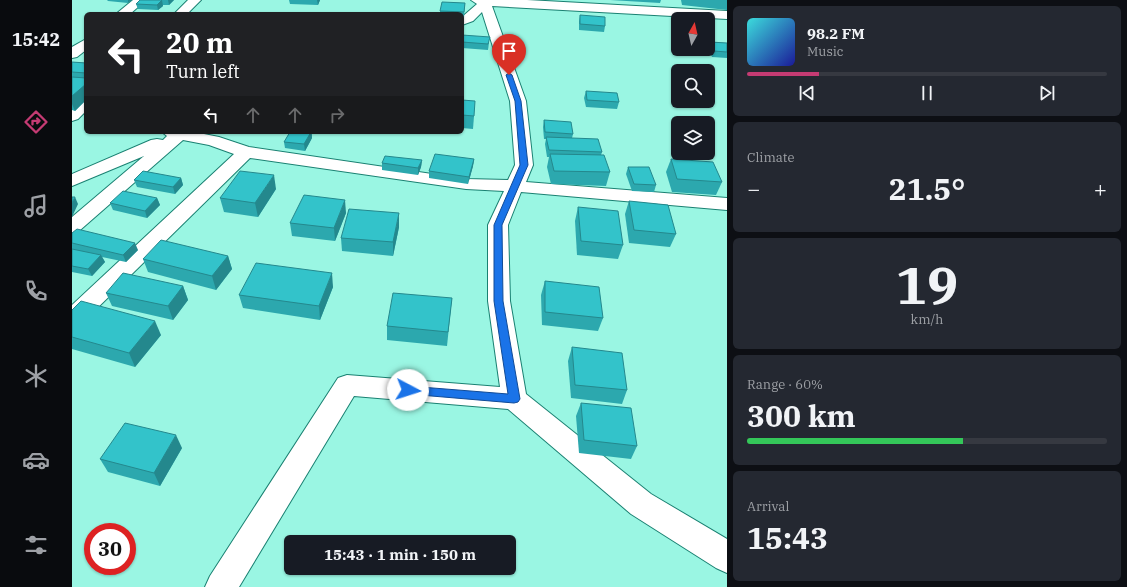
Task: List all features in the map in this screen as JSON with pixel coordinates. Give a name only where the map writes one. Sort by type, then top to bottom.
[{"type":"street","points":[[125,12],[140,0]]},
{"type":"street","points":[[182,12],[195,0]]},
{"type":"street","points":[[481,1],[670,5],[727,15]]},
{"type":"street","points":[[464,20],[469,18],[481,1]]},
{"type":"street","points":[[481,1],[518,101],[524,165],[498,225],[499,301],[514,399]]},
{"type":"street","points":[[72,54],[84,45]]},
{"type":"street","points":[[72,116],[84,105]]},
{"type":"street","points":[[72,116],[84,119]]},
{"type":"street","points":[[72,181],[176,134]]},
{"type":"street","points":[[72,227],[177,134]]},
{"type":"street","points":[[182,134],[213,141],[246,152],[466,184],[514,186],[727,204]]},
{"type":"street","points":[[72,319],[246,152]]},
{"type":"street","points":[[221,587],[347,385],[514,399],[640,504],[727,557]]},
{"type":"building","points":[[140,0],[162,0],[157,5],[136,4]]},
{"type":"building","points":[[442,2],[465,3],[464,12],[440,11]]},
{"type":"building","points":[[580,15],[605,17],[605,26],[580,24]]},
{"type":"building","points":[[464,35],[490,37],[488,44],[464,42]]},
{"type":"building","points":[[715,42],[727,43],[727,52],[715,51]]},
{"type":"building","points":[[72,62],[84,63],[84,73],[72,72]]},
{"type":"building","points":[[72,77],[84,78],[84,86],[72,96]]},
{"type":"building","points":[[586,91],[617,93],[619,102],[587,100]]},
{"type":"building","points":[[464,100],[475,101],[474,116],[464,115]]},
{"type":"building","points":[[544,120],[571,122],[573,134],[545,132]]},
{"type":"building","points":[[289,134],[310,134],[304,144],[284,142]]},
{"type":"building","points":[[546,137],[598,139],[602,152],[549,150]]},
{"type":"building","points":[[435,154],[474,159],[469,177],[429,171]]},
{"type":"building","points":[[550,154],[604,155],[610,172],[554,171]]},
{"type":"building","points":[[385,156],[422,160],[418,168],[382,163]]},
{"type":"building","points":[[671,160],[713,162],[722,182],[677,179]]},
{"type":"building","points":[[628,167],[649,167],[656,185],[634,184]]},
{"type":"building","points":[[143,171],[181,178],[173,187],[134,180]]},
{"type":"building","points":[[240,171],[274,175],[255,203],[220,198]]},
{"type":"building","points":[[123,191],[157,198],[145,211],[110,203]]},
{"type":"building","points":[[304,195],[345,200],[334,228],[290,223]]},
{"type":"building","points":[[629,201],[668,205],[676,234],[634,230]]},
{"type":"building","points":[[578,207],[618,211],[623,245],[581,241]]},
{"type":"building","points":[[349,209],[399,213],[393,242],[341,238]]},
{"type":"building","points":[[77,229],[135,243],[123,255],[72,243],[72,233]]},
{"type":"building","points":[[161,240],[228,256],[212,276],[143,259]]},
{"type":"building","points":[[72,249],[101,255],[88,269],[72,266]]},
{"type":"building","points":[[256,263],[332,273],[319,306],[239,295]]},
{"type":"building","points":[[123,273],[183,286],[168,306],[106,293]]},
{"type":"building","points":[[545,281],[599,287],[603,318],[545,312]]},
{"type":"building","points":[[393,293],[452,298],[448,332],[387,326]]},
{"type":"building","points":[[81,301],[155,321],[129,353],[72,337],[72,310]]},
{"type":"building","points":[[572,347],[622,353],[627,390],[575,385]]},
{"type":"building","points":[[581,403],[631,408],[637,446],[584,440]]},
{"type":"building","points":[[125,423],[176,435],[154,473],[100,459]]},
{"type":"route","points":[[408,390],[514,399],[499,301],[498,225],[524,165],[518,101],[509,75]]}]
